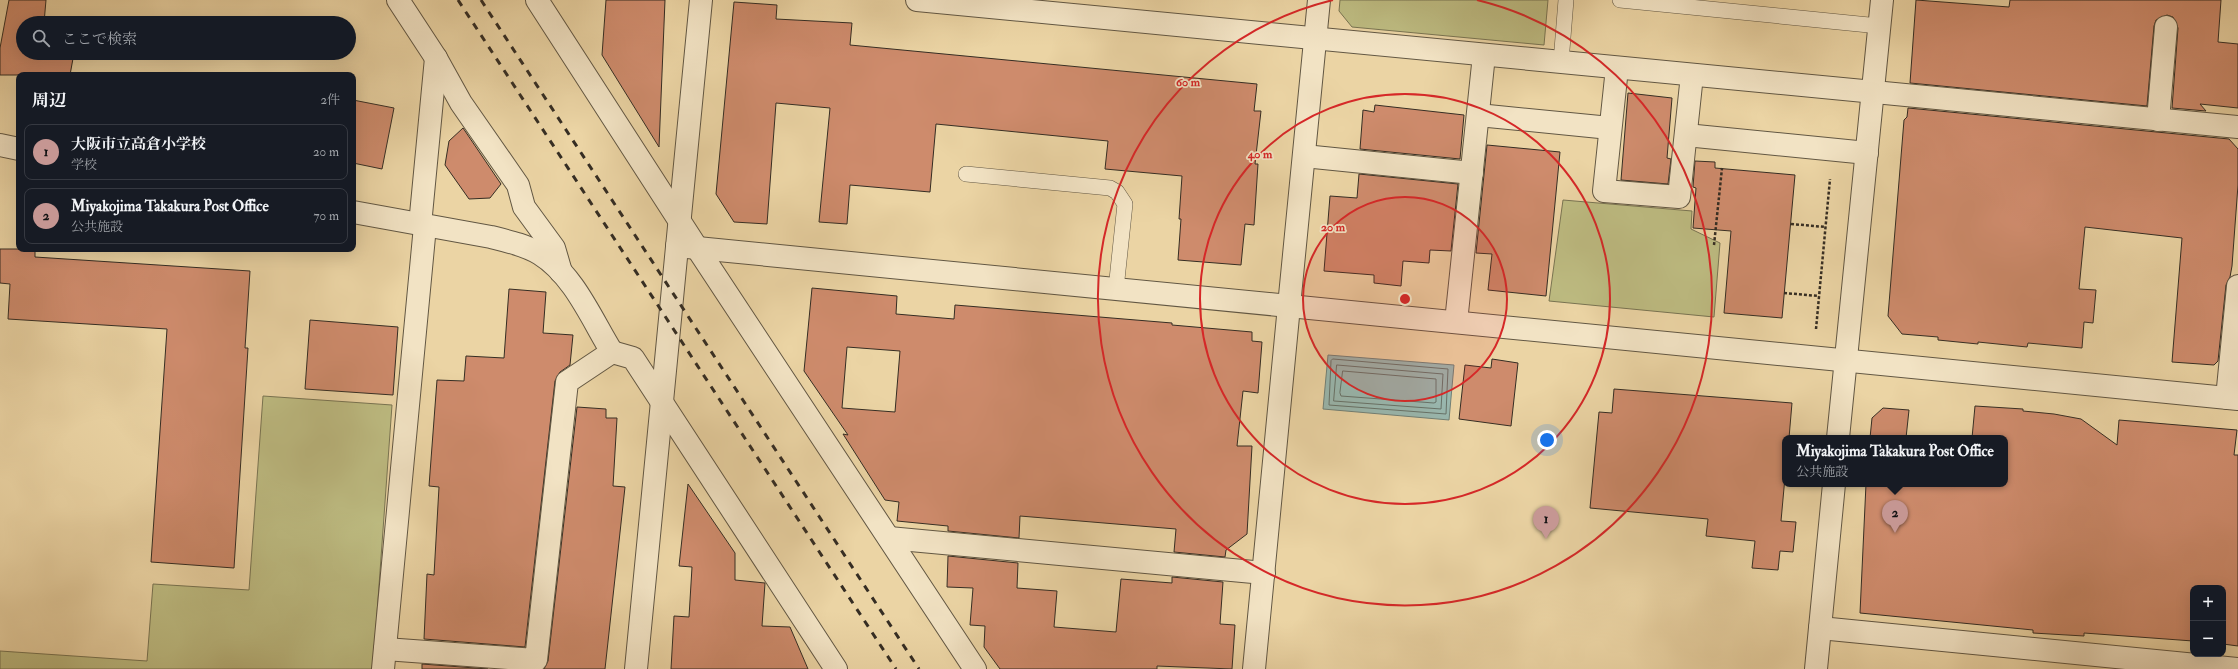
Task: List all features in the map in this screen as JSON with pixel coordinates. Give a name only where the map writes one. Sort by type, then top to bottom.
[{"type":"street","points":[[398,0],[436,58],[461,103],[518,185],[524,207],[554,248],[562,272],[612,352],[633,358],[836,669]]},
{"type":"street","points":[[537,0],[680,220],[687,247],[889,538],[975,669]]},
{"type":"street","points":[[680,220],[701,0]]},
{"type":"street","points":[[917,0],[1035,6],[1316,38],[2238,127]]},
{"type":"street","points":[[1254,669],[1319,0]]},
{"type":"street","points":[[1838,435],[1882,0]]},
{"type":"street","points":[[2158,120],[2166,27]]},
{"type":"street","points":[[1456,322],[1484,54]]},
{"type":"street","points":[[436,58],[423,225],[384,659],[536,660],[567,382],[612,352]]},
{"type":"street","points":[[1617,68],[1604,191],[1679,198],[1692,75]]},
{"type":"street","points":[[1478,115],[1610,128]]},
{"type":"street","points":[[1686,135],[1867,152]]},
{"type":"street","points":[[0,146],[16,149]]},
{"type":"street","points":[[1304,156],[1472,173]]},
{"type":"street","points":[[356,213],[513,243],[540,254],[562,272]]},
{"type":"street","points":[[687,247],[2233,399],[2238,286]]},
{"type":"street","points":[[636,669],[662,403],[687,247]]},
{"type":"street","points":[[1816,669],[1834,487]]},
{"type":"street","points":[[889,538],[1264,573]]},
{"type":"street","points":[[1820,628],[2238,669]]},
{"type":"lane","points":[[1561,62],[1566,0]]},
{"type":"lane","points":[[1620,0],[1879,26]]},
{"type":"lane","points":[[966,174],[1110,188],[1117,192],[1125,204],[1116,289]]},
{"type":"path","points":[[1815,330],[1834,150]]},
{"type":"path","points":[[1714,245],[1722,165]]},
{"type":"path","points":[[1791,224],[1826,227]]},
{"type":"path","points":[[1784,294],[1819,296]]},
{"type":"shaded area","points":[[1340,0],[1548,0],[1544,45],[1352,27],[1339,11]]},
{"type":"shaded area","points":[[1563,200],[1692,211],[1691,229],[1720,243],[1714,317],[1549,301]]},
{"type":"shaded area","points":[[263,396],[392,405],[373,669],[0,669],[0,651],[147,661],[153,584],[249,590]]},
{"type":"water","points":[[1328,355],[1454,365],[1449,420],[1323,409]]},
{"type":"building","points":[[9,0],[46,0],[45,16],[16,16],[16,60],[73,60],[71,72],[16,72],[16,75],[0,75],[0,48]]},
{"type":"building","points":[[606,0],[665,0],[659,147],[602,55]]},
{"type":"building","points":[[1916,0],[2009,7],[2010,0],[2221,0],[2218,42],[2238,44],[2238,108],[2200,104],[2206,111],[2172,108],[2178,28],[2173,17],[2167,15],[2156,20],[2154,26],[2147,106],[1910,83]]},
{"type":"building","points":[[734,2],[777,5],[776,19],[852,23],[850,45],[1257,84],[1254,111],[1261,111],[1255,164],[1258,164],[1254,225],[1245,224],[1241,265],[1178,260],[1182,176],[1105,169],[1108,141],[936,124],[930,192],[850,185],[847,224],[819,222],[830,108],[776,103],[767,224],[734,222],[716,194]]},
{"type":"building","points":[[1628,93],[1672,98],[1667,158],[1671,159],[1668,184],[1621,180]]},
{"type":"building","points":[[356,101],[394,108],[382,169],[356,164]]},
{"type":"building","points":[[1375,105],[1464,115],[1460,159],[1360,149],[1363,110],[1374,112]]},
{"type":"building","points":[[1908,108],[2229,139],[2238,149],[2238,185],[2232,266],[2230,277],[2226,285],[2218,361],[2214,365],[2172,362],[2182,238],[2085,227],[2079,289],[2096,290],[2093,323],[2084,322],[2082,348],[2028,343],[2027,347],[1978,342],[1978,344],[1938,340],[1938,337],[1902,334],[1888,316],[1904,120],[1907,117]]},
{"type":"building","points":[[463,128],[501,184],[490,198],[469,199],[445,165],[449,141]]},
{"type":"building","points":[[1487,145],[1560,152],[1546,296],[1488,290],[1492,254],[1476,253]]},
{"type":"building","points":[[1695,161],[1715,162],[1715,168],[1795,175],[1782,318],[1724,313],[1731,231],[1693,228],[1696,188],[1693,187]]},
{"type":"building","points":[[1359,174],[1458,184],[1451,251],[1430,250],[1429,263],[1403,261],[1401,286],[1374,283],[1374,275],[1324,271],[1330,196],[1357,198]]},
{"type":"building","points":[[0,249],[16,249],[16,252],[35,252],[35,257],[250,271],[245,348],[248,348],[234,568],[151,562],[167,329],[8,319],[10,284],[0,283]]},
{"type":"building","points":[[812,288],[897,296],[896,314],[954,319],[955,305],[1172,323],[1172,325],[1252,332],[1252,341],[1262,342],[1258,393],[1243,391],[1237,446],[1252,446],[1247,534],[1226,550],[1225,557],[1174,552],[1176,529],[1020,516],[1019,538],[948,531],[948,526],[897,521],[899,502],[885,500],[843,434],[848,435],[804,371]],"holes":[[[847,347],[900,351],[895,412],[842,408]]]},
{"type":"building","points":[[509,289],[546,292],[543,333],[573,335],[570,365],[560,372],[555,381],[525,647],[424,639],[427,574],[434,575],[439,487],[429,486],[437,380],[464,381],[466,356],[504,358]]},
{"type":"building","points":[[310,320],[398,327],[393,395],[305,389]]},
{"type":"building","points":[[1492,359],[1518,363],[1511,426],[1459,419],[1465,365],[1491,368]]},
{"type":"building","points":[[1614,389],[1792,403],[1789,435],[1782,435],[1782,487],[1784,487],[1781,521],[1796,522],[1793,552],[1780,551],[1778,570],[1752,568],[1755,541],[1706,536],[1708,519],[1590,508],[1599,412],[1612,413]]},
{"type":"building","points":[[1975,406],[2023,409],[2023,411],[2054,414],[2081,419],[2117,445],[2119,420],[2237,430],[2234,455],[2238,455],[2238,646],[2226,644],[2226,585],[2190,585],[2190,641],[2084,633],[2084,636],[2033,633],[2033,630],[1860,613],[1866,487],[2008,487],[2008,435],[1972,435]]},
{"type":"building","points":[[577,407],[606,409],[606,418],[617,418],[613,486],[625,487],[605,669],[544,669],[548,661]]},
{"type":"building","points":[[1883,408],[1909,410],[1906,435],[1870,435],[1872,418]]},
{"type":"building","points":[[688,484],[735,553],[735,580],[765,583],[762,626],[790,627],[808,669],[671,669],[674,616],[689,617],[692,567],[679,566]]},
{"type":"building","points":[[948,556],[1018,563],[1017,588],[1057,591],[1054,627],[1116,632],[1121,579],[1172,583],[1172,577],[1223,582],[1220,624],[1235,625],[1232,669],[1157,666],[1157,669],[1000,669],[984,647],[985,626],[970,625],[973,588],[947,587]]},
{"type":"building","points":[[422,664],[488,669],[422,669]]},
{"type":"railway","points":[[458,0],[896,669]]},
{"type":"railway","points":[[481,0],[919,669]]},
{"type":"place","name":"Miyakojima Takakura Post Office","points":[[1895,533]]},
{"type":"place","name":"大阪市立高倉小学校","points":[[1546,539]]}]
